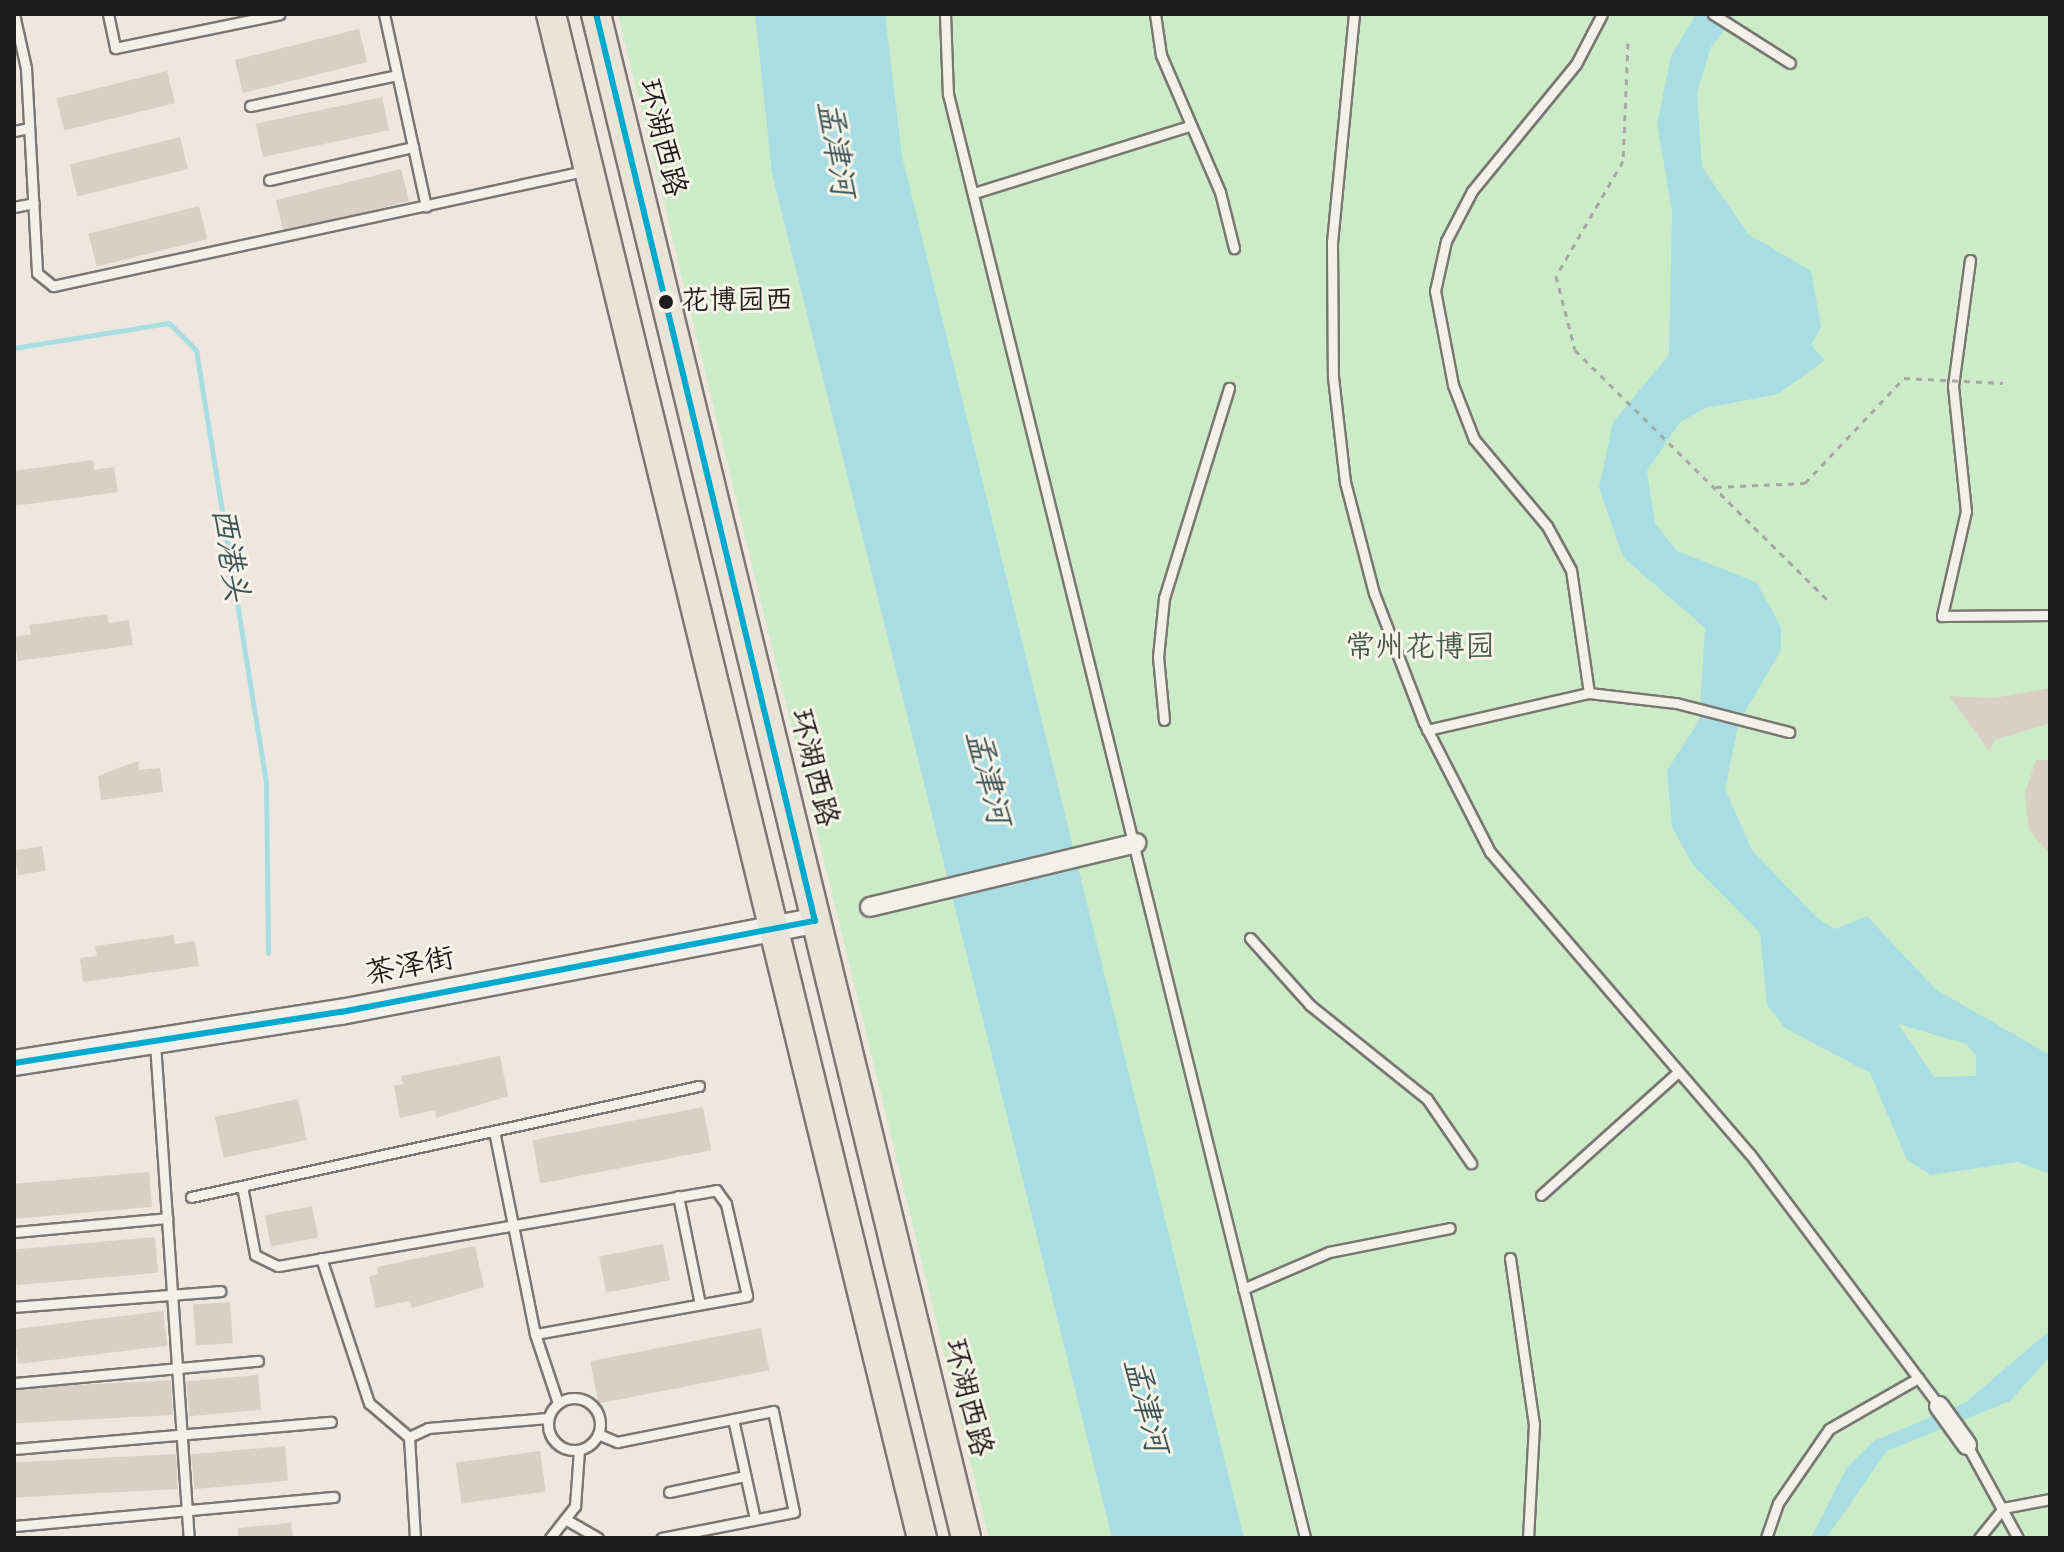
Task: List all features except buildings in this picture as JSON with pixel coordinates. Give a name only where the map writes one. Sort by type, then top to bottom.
[{"type":"main road","points":[[551,14],[922,1538]]},
{"type":"main road","name":"环湖西路","points":[[596,14],[966,1538]]},
{"type":"street","points":[[870,907],[1127,845]]},
{"type":"street","name":"茶泽街","points":[[14,1063],[155,1041],[815,921]]},
{"type":"street","points":[[1939,1406],[1967,1445]]},
{"type":"lane","points":[[14,14],[29,128],[37,273],[53,286],[588,170]]},
{"type":"lane","points":[[108,14],[115,48],[280,14]]},
{"type":"lane","points":[[384,14],[426,206]]},
{"type":"lane","points":[[945,14],[948,94],[1127,845],[1305,1538]]},
{"type":"lane","points":[[1155,14],[1189,126],[1220,192],[1234,248]]},
{"type":"lane","points":[[1354,14],[1332,242],[1333,377],[1348,495],[1374,593],[1427,730],[1490,852],[1750,1154],[1939,1406]]},
{"type":"lane","points":[[1589,693],[1571,570],[1547,526],[1474,439],[1453,385],[1435,291],[1446,241],[1472,191],[1576,64],[1602,14]]},
{"type":"lane","points":[[1713,14],[1790,63]]},
{"type":"lane","points":[[250,106],[397,75]]},
{"type":"lane","points":[[974,193],[1189,126]]},
{"type":"lane","points":[[14,131],[29,128]]},
{"type":"lane","points":[[269,180],[413,147]]},
{"type":"lane","points":[[14,207],[34,203]]},
{"type":"lane","points":[[1970,260],[1953,386],[1966,511],[1942,616],[2050,615]]},
{"type":"lane","points":[[1164,720],[1158,657],[1164,598],[1229,388]]},
{"type":"lane","points":[[1427,730],[1589,693],[1676,703],[1789,732]]},
{"type":"lane","points":[[1250,938],[1310,1005],[1427,1099],[1471,1163]]},
{"type":"lane","points":[[155,1041],[189,1538]]},
{"type":"lane","points":[[1541,1195],[1678,1072]]},
{"type":"lane","points":[[191,1197],[699,1086]]},
{"type":"lane","points":[[494,1131],[535,1334],[558,1403]]},
{"type":"lane","points":[[242,1186],[255,1255],[278,1266],[512,1221],[716,1190],[726,1204],[747,1296],[535,1334]]},
{"type":"lane","points":[[678,1196],[700,1304]]},
{"type":"lane","points":[[14,1232],[167,1218]]},
{"type":"lane","points":[[1243,1289],[1329,1252],[1450,1228]]},
{"type":"lane","points":[[321,1258],[369,1403],[409,1437],[415,1538]]},
{"type":"lane","points":[[1510,1258],[1534,1424],[1528,1538]]},
{"type":"lane","points":[[14,1307],[220,1291]]},
{"type":"lane","points":[[14,1383],[258,1361]]},
{"type":"lane","points":[[1766,1538],[1778,1503],[1829,1429],[1918,1378]]},
{"type":"lane","points":[[579,1450],[554,1443],[548,1418],[558,1403],[574,1398],[590,1404],[598,1434]]},
{"type":"lane","points":[[598,1434],[617,1442],[773,1411],[794,1512],[662,1538]]},
{"type":"lane","points":[[409,1437],[428,1428],[548,1418]]},
{"type":"lane","points":[[733,1419],[755,1519]]},
{"type":"lane","points":[[14,1449],[331,1422]]},
{"type":"lane","points":[[550,1538],[575,1506],[579,1450],[598,1434]]},
{"type":"lane","points":[[1967,1445],[2018,1538]]},
{"type":"lane","points":[[669,1492],[745,1476]]},
{"type":"lane","points":[[14,1526],[334,1497]]},
{"type":"lane","points":[[1979,1538],[2003,1508],[2050,1499]]},
{"type":"lane","points":[[565,1519],[598,1538]]},
{"type":"path","points":[[1628,43],[1623,161],[1556,276],[1575,350],[1831,603]]},
{"type":"path","points":[[1716,487],[1805,483],[1904,378],[2003,383]]},
{"type":"green space","name":"常州花博园","points":[[618,14],[2050,14],[2050,1538],[989,1538]]},
{"type":"water","name":"孟津河","points":[[755,14],[885,14],[902,156],[1244,1538],[1112,1538],[772,173]]},
{"type":"water","points":[[1696,14],[1736,14],[1711,47],[1697,93],[1702,167],[1748,234],[1811,271],[1821,327],[1811,345],[1825,360],[1778,394],[1706,408],[1680,422],[1647,471],[1655,523],[1677,551],[1756,582],[1781,627],[1781,650],[1739,722],[1725,789],[1752,850],[1816,917],[1835,929],[1867,916],[1935,989],[2050,1055],[2050,1174],[2018,1162],[1931,1175],[1907,1160],[1870,1073],[1785,1028],[1767,1005],[1760,933],[1693,865],[1672,827],[1667,770],[1699,721],[1705,628],[1623,557],[1599,488],[1613,422],[1669,355],[1672,211],[1657,124],[1671,56]],"holes":[[[1898,1024],[1966,1044],[1976,1056],[1976,1076],[1934,1077]]]},
{"type":"water","points":[[2050,1330],[2050,1357],[2010,1401],[1887,1451],[1826,1538],[1811,1538],[1847,1467],[1874,1441],[1966,1402]]},
{"type":"waterway","name":"西港头","points":[[14,348],[169,323],[196,350],[266,784],[268,953]]},
{"type":"transit line","points":[[14,1063],[341,1012],[815,921],[596,14]]},
{"type":"place","name":"花博园西","points":[[666,302]]}]
